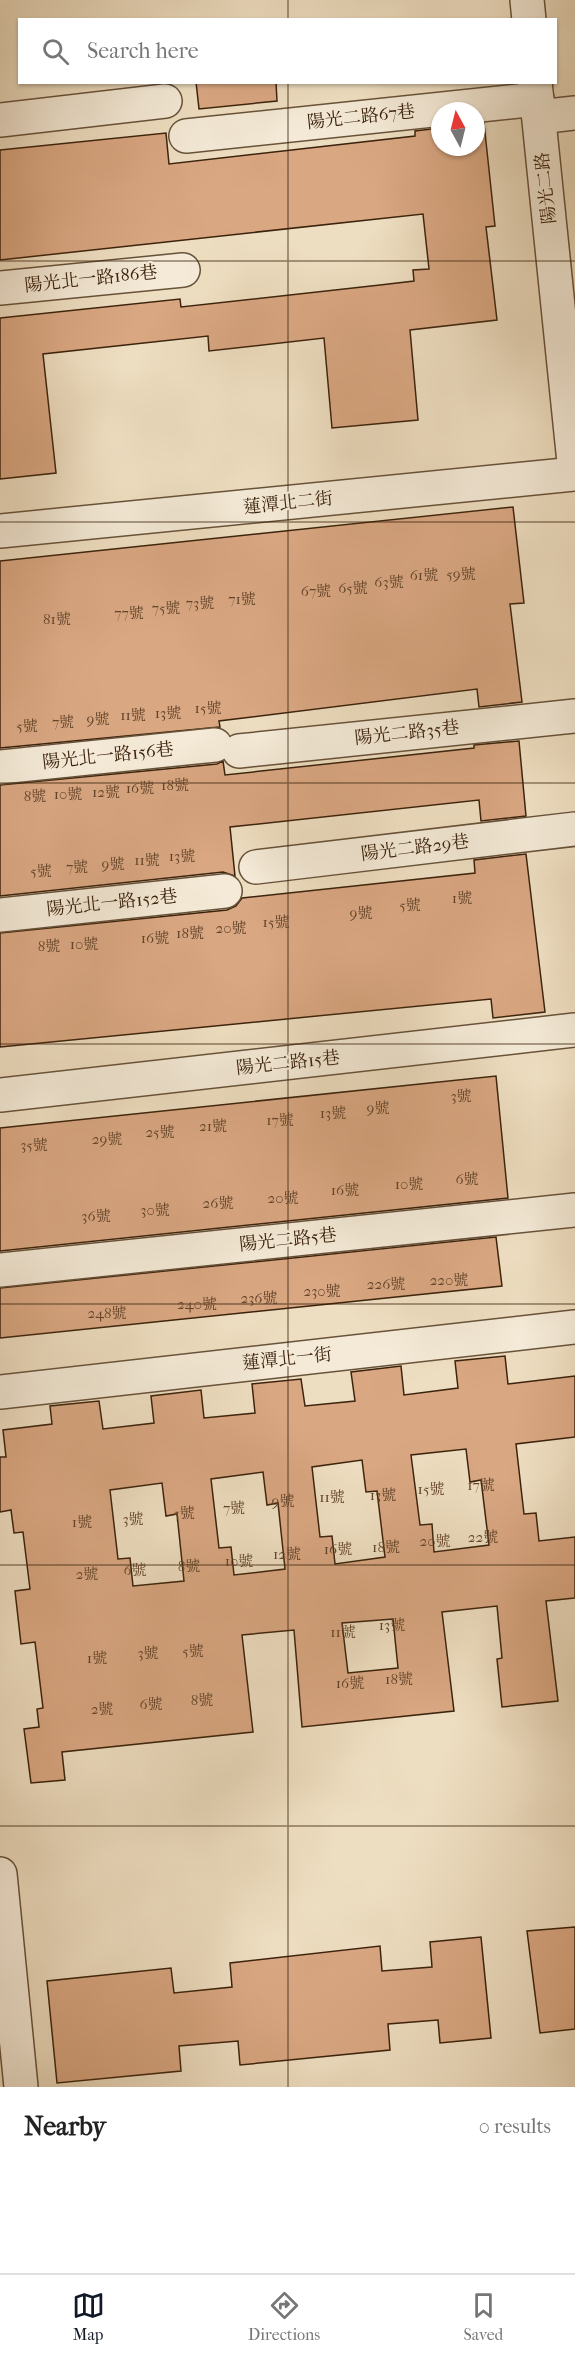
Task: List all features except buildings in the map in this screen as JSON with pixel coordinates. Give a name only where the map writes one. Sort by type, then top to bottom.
[{"type":"street","points":[[527,0],[529,18]]},
{"type":"street","name":"陽光二路67巷","points":[[186,136],[537,99],[575,113]]},
{"type":"street","name":"陽光二路","points":[[537,99],[575,473]]},
{"type":"street","points":[[0,120],[165,101]]},
{"type":"street","name":"陽光北一路186巷","points":[[0,288],[183,270]]},
{"type":"street","name":"蓮潭北二街","points":[[0,531],[575,473]]},
{"type":"street","name":"陽光二路35巷","points":[[227,748],[575,716]]},
{"type":"street","name":"陽光北一路156巷","points":[[0,767],[227,748]]},
{"type":"street","name":"陽光二路29巷","points":[[256,867],[575,829]]},
{"type":"street","name":"陽光北一路152巷","points":[[0,915],[225,891]]},
{"type":"street","name":"陽光二路15巷","points":[[0,1095],[575,1030]]},
{"type":"street","name":"陽光二路5巷","points":[[0,1270],[575,1210]]},
{"type":"street","name":"蓮潭北一街","points":[[0,1392],[575,1327]]},
{"type":"street","points":[[0,1874],[21,2087]]}]
